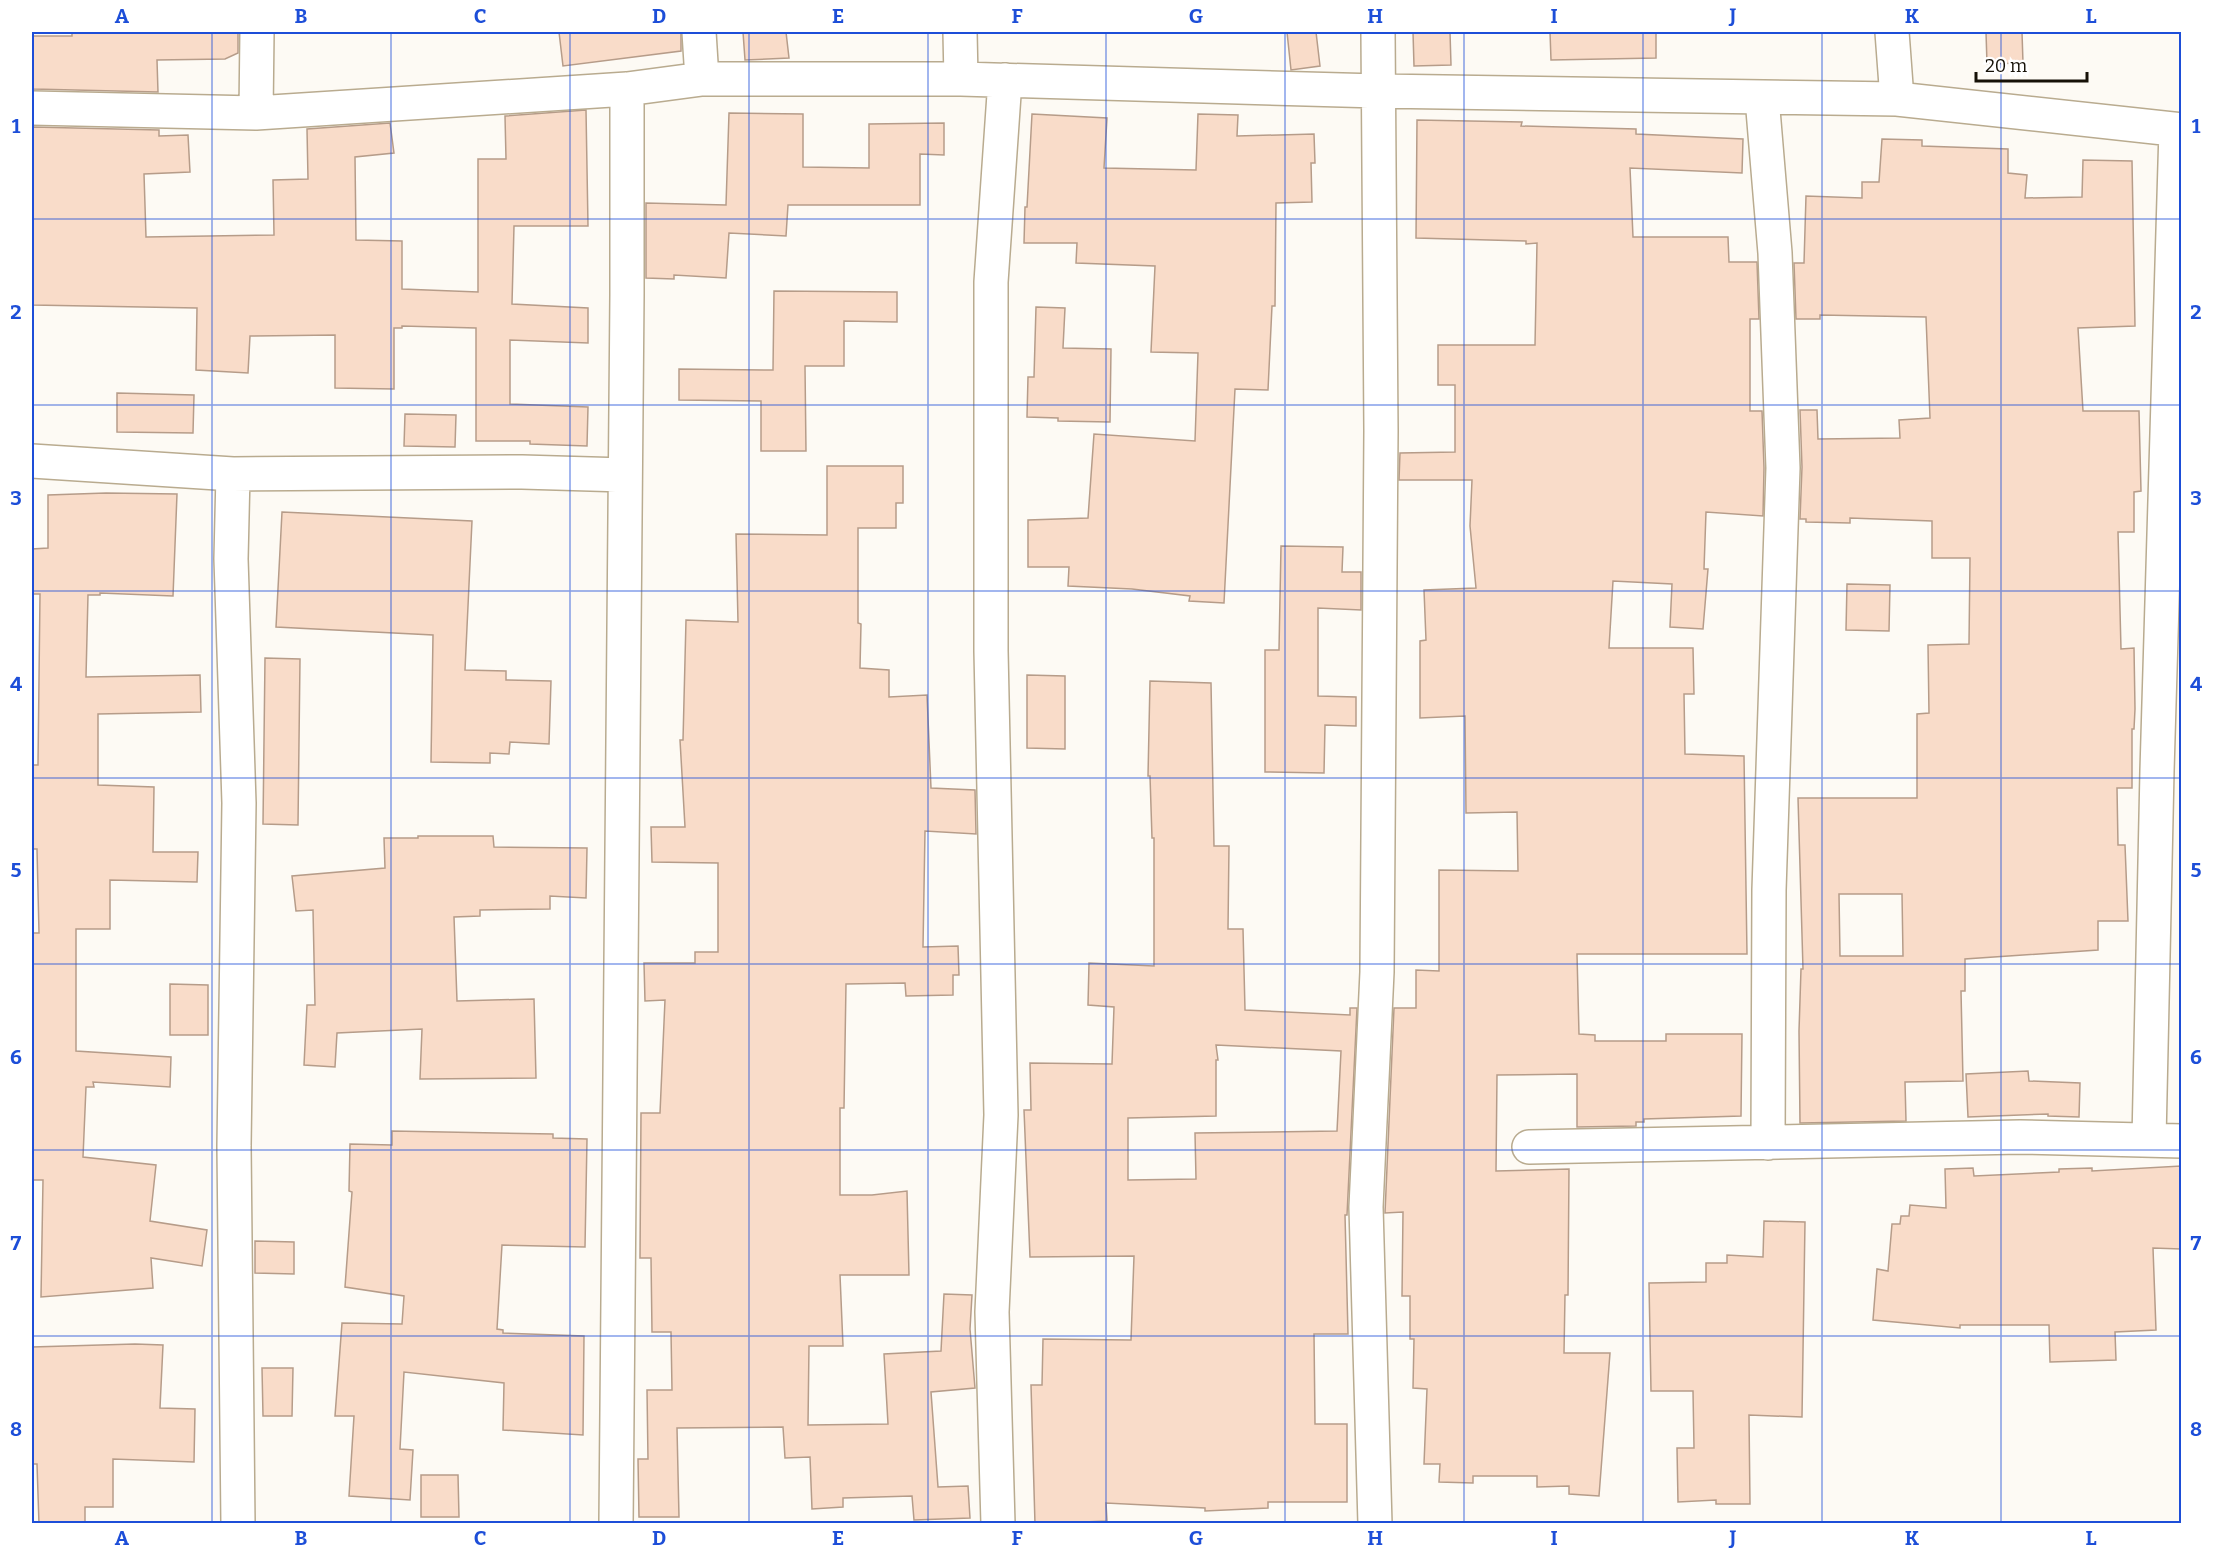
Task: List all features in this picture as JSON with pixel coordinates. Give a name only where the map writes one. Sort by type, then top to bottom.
[{"type":"street","points":[[256,113],[257,32]]},
{"type":"street","points":[[699,32],[702,80]]},
{"type":"street","points":[[960,32],[961,79]]},
{"type":"street","points":[[1375,1524],[1366,1208],[1377,972],[1381,443],[1378,32]]},
{"type":"street","points":[[1892,32],[1897,99]]},
{"type":"street","points":[[32,108],[256,113],[627,89],[702,80],[961,79],[1378,91],[1897,99],[2179,130],[2158,747],[2149,1140]]},
{"type":"street","points":[[998,1524],[992,1312],[1001,1114],[991,651],[991,282],[1005,80]]},
{"type":"street","points":[[616,1524],[627,89]]},
{"type":"street","points":[[1762,98],[1775,253],[1783,468],[1769,890],[1768,1143]]},
{"type":"street","points":[[32,461],[233,474],[522,472],[625,475]]},
{"type":"street","points":[[233,474],[231,559],[239,803],[234,1146],[238,1524]]},
{"type":"street","points":[[1529,1148],[2020,1137],[2181,1141]]},
{"type":"building","points":[[72,32],[238,32],[238,53],[225,59],[157,60],[158,92],[33,89],[33,36],[72,36]]},
{"type":"building","points":[[559,32],[681,32],[681,51],[563,66]]},
{"type":"building","points":[[743,32],[786,32],[789,58],[745,60]]},
{"type":"building","points":[[1287,32],[1316,32],[1320,66],[1291,70]]},
{"type":"building","points":[[1413,32],[1450,32],[1451,65],[1414,66]]},
{"type":"building","points":[[1550,32],[1656,32],[1656,58],[1551,60]]},
{"type":"building","points":[[1986,32],[2022,32],[2023,63],[1987,64]]},
{"type":"building","points":[[586,110],[588,226],[514,226],[512,304],[588,308],[588,343],[510,340],[510,404],[588,407],[587,446],[530,444],[530,441],[476,441],[476,328],[402,326],[402,328],[394,328],[394,389],[335,388],[335,335],[250,336],[248,373],[196,370],[197,308],[32,305],[33,127],[159,130],[159,136],[188,135],[190,172],[144,174],[146,237],[274,235],[273,180],[308,179],[307,129],[390,123],[394,153],[355,157],[356,240],[402,241],[402,289],[478,292],[478,159],[506,159],[505,116]]},
{"type":"building","points":[[729,113],[803,114],[803,167],[869,168],[869,124],[944,123],[944,155],[920,154],[920,205],[788,205],[786,236],[729,233],[726,278],[674,275],[674,279],[646,278],[646,203],[726,205]]},
{"type":"building","points":[[1032,114],[1107,118],[1104,168],[1196,170],[1198,114],[1238,115],[1237,136],[1314,134],[1315,163],[1311,163],[1312,202],[1276,203],[1275,306],[1272,306],[1268,390],[1235,389],[1224,603],[1189,601],[1190,596],[1132,589],[1068,586],[1069,567],[1028,567],[1028,520],[1088,518],[1094,434],[1195,441],[1198,353],[1151,352],[1155,266],[1076,263],[1077,243],[1024,243]]},
{"type":"building","points":[[1417,120],[1522,122],[1521,126],[1636,129],[1636,134],[1743,139],[1742,173],[1630,168],[1633,237],[1728,237],[1729,262],[1757,262],[1759,319],[1750,319],[1750,411],[1762,411],[1763,516],[1706,512],[1704,569],[1708,569],[1703,629],[1670,627],[1672,584],[1613,581],[1609,648],[1693,648],[1694,694],[1684,694],[1685,754],[1744,756],[1747,954],[1577,954],[1579,1034],[1595,1035],[1595,1041],[1666,1041],[1666,1034],[1742,1034],[1741,1116],[1644,1119],[1644,1122],[1636,1122],[1636,1126],[1577,1127],[1577,1074],[1497,1075],[1496,1171],[1569,1169],[1568,1295],[1565,1295],[1564,1353],[1610,1353],[1599,1496],[1569,1494],[1569,1486],[1537,1487],[1537,1476],[1473,1476],[1473,1483],[1439,1482],[1440,1464],[1424,1464],[1427,1389],[1413,1388],[1414,1339],[1410,1339],[1410,1296],[1402,1296],[1403,1212],[1385,1213],[1394,1008],[1416,1008],[1416,970],[1439,971],[1439,870],[1518,871],[1517,812],[1466,813],[1465,716],[1420,718],[1420,641],[1426,640],[1424,590],[1476,588],[1470,526],[1472,480],[1399,480],[1400,453],[1455,452],[1455,385],[1438,385],[1438,345],[1535,345],[1537,243],[1416,238]]},
{"type":"building","points":[[1882,139],[1922,140],[1922,146],[2008,149],[2008,173],[2027,175],[2025,198],[2082,197],[2083,160],[2132,161],[2135,326],[2078,328],[2083,411],[2139,411],[2141,491],[2134,492],[2134,532],[2118,532],[2121,649],[2134,648],[2135,709],[2134,729],[2132,729],[2132,788],[2117,788],[2118,845],[2125,845],[2128,921],[2098,921],[2098,950],[1965,959],[1965,991],[1961,991],[1963,1081],[1905,1082],[1906,1121],[1800,1123],[1799,1031],[1801,969],[1803,969],[1798,798],[1917,798],[1917,714],[1929,713],[1928,645],[1969,644],[1970,558],[1932,558],[1932,521],[1850,518],[1850,523],[1806,522],[1806,519],[1800,519],[1802,467],[1800,410],[1817,410],[1818,439],[1900,438],[1899,420],[1930,418],[1926,317],[1820,315],[1820,319],[1796,319],[1794,263],[1804,263],[1806,196],[1862,198],[1862,182],[1879,182]],"holes":[[[1839,894],[1902,894],[1903,956],[1840,956]]]},
{"type":"building","points":[[774,291],[897,292],[897,322],[844,321],[844,366],[805,366],[806,451],[761,451],[761,401],[679,400],[679,369],[773,370]]},
{"type":"building","points":[[1036,307],[1065,308],[1063,348],[1111,349],[1110,422],[1058,421],[1058,418],[1027,417],[1028,377],[1034,377]]},
{"type":"building","points":[[117,393],[194,395],[193,433],[117,432]]},
{"type":"building","points":[[405,414],[456,415],[455,447],[404,446]]},
{"type":"building","points":[[827,466],[903,466],[903,503],[896,503],[896,528],[858,528],[860,668],[889,670],[889,697],[927,695],[931,788],[975,790],[976,834],[925,831],[923,947],[958,946],[959,975],[953,975],[953,995],[906,996],[905,983],[846,984],[844,1108],[840,1108],[840,1195],[872,1195],[907,1191],[909,1275],[840,1275],[843,1346],[809,1346],[808,1425],[888,1424],[884,1354],[941,1351],[944,1294],[972,1295],[970,1329],[975,1388],[931,1392],[938,1487],[968,1486],[970,1518],[914,1520],[912,1496],[843,1498],[843,1507],[812,1509],[810,1457],[785,1458],[783,1427],[677,1428],[679,1517],[639,1517],[638,1459],[648,1459],[647,1390],[672,1390],[671,1332],[652,1332],[651,1258],[640,1258],[641,1113],[660,1113],[665,1000],[645,1001],[644,963],[695,963],[695,952],[718,952],[718,863],[652,862],[651,827],[685,827],[680,740],[683,740],[686,620],[738,622],[736,534],[827,535]]},
{"type":"building","points":[[177,494],[173,596],[100,593],[100,595],[88,595],[86,677],[200,675],[201,712],[98,714],[98,785],[154,787],[153,852],[198,852],[197,882],[110,880],[110,929],[76,929],[76,1051],[171,1057],[170,1087],[93,1082],[94,1087],[86,1087],[83,1157],[156,1165],[150,1221],[207,1230],[202,1266],[151,1258],[153,1288],[41,1297],[43,1180],[32,1180],[32,933],[39,933],[37,849],[32,849],[32,765],[38,765],[40,594],[32,594],[32,549],[48,548],[48,495]]},
{"type":"building","points":[[282,512],[472,521],[465,670],[506,671],[506,680],[551,681],[549,744],[510,742],[509,754],[490,753],[490,763],[431,762],[433,635],[276,627]]},
{"type":"building","points":[[1281,546],[1343,547],[1342,572],[1361,572],[1361,610],[1318,608],[1318,696],[1356,697],[1356,726],[1325,725],[1324,773],[1265,772],[1265,650],[1279,650]]},
{"type":"building","points":[[1847,584],[1890,585],[1889,631],[1846,630]]},
{"type":"building","points":[[265,658],[300,659],[298,825],[263,824]]},
{"type":"building","points":[[1027,675],[1065,676],[1065,749],[1027,748]]},
{"type":"building","points":[[1150,681],[1211,683],[1214,846],[1229,846],[1228,929],[1243,929],[1245,1010],[1350,1015],[1350,1008],[1357,1008],[1347,1215],[1345,1215],[1348,1334],[1314,1334],[1315,1424],[1347,1424],[1347,1502],[1268,1502],[1268,1508],[1205,1511],[1205,1508],[1106,1503],[1107,1521],[1035,1524],[1031,1385],[1042,1385],[1043,1339],[1131,1340],[1134,1256],[1030,1257],[1024,1110],[1031,1110],[1030,1063],[1112,1064],[1114,1007],[1088,1005],[1089,963],[1154,966],[1154,838],[1152,838],[1150,776],[1148,776]],"holes":[[[1216,1045],[1341,1051],[1337,1131],[1195,1133],[1196,1179],[1128,1180],[1128,1118],[1216,1116],[1216,1060],[1218,1060]]]},
{"type":"building","points":[[418,836],[493,836],[494,847],[587,848],[586,898],[550,896],[550,909],[480,910],[480,916],[454,917],[457,1001],[534,999],[536,1078],[420,1079],[422,1029],[337,1033],[335,1067],[304,1065],[307,1005],[315,1005],[313,910],[296,911],[292,876],[385,868],[384,838],[418,838]]},
{"type":"building","points":[[170,984],[208,985],[208,1035],[170,1035]]},
{"type":"building","points":[[2028,1071],[2029,1081],[2080,1083],[2079,1117],[2048,1116],[2048,1114],[1968,1117],[1966,1074]]},
{"type":"building","points":[[392,1131],[553,1134],[553,1138],[587,1139],[585,1247],[502,1245],[497,1329],[503,1330],[503,1333],[584,1336],[583,1435],[503,1430],[504,1383],[404,1372],[400,1449],[413,1450],[410,1500],[349,1496],[354,1416],[335,1416],[342,1323],[402,1324],[404,1296],[345,1287],[352,1192],[349,1191],[350,1144],[392,1145]]},
{"type":"building","points":[[2181,1166],[2181,1249],[2153,1248],[2156,1330],[2115,1332],[2116,1360],[2050,1362],[2049,1325],[1960,1325],[1960,1328],[1873,1320],[1877,1269],[1888,1271],[1892,1224],[1900,1224],[1901,1216],[1909,1216],[1910,1205],[1946,1208],[1945,1169],[1973,1168],[1974,1176],[2059,1172],[2059,1169],[2092,1168],[2092,1171]]},
{"type":"building","points":[[1764,1221],[1805,1222],[1802,1417],[1749,1415],[1750,1504],[1716,1504],[1716,1500],[1678,1502],[1677,1448],[1694,1448],[1693,1391],[1651,1391],[1649,1283],[1706,1282],[1706,1263],[1727,1263],[1727,1255],[1763,1257]]},
{"type":"building","points":[[255,1241],[294,1242],[294,1274],[255,1273]]},
{"type":"building","points":[[163,1345],[160,1408],[195,1409],[194,1462],[113,1459],[113,1507],[85,1507],[85,1524],[39,1524],[37,1464],[32,1464],[32,1347]]},
{"type":"building","points":[[262,1368],[293,1368],[292,1416],[263,1416]]},
{"type":"building","points":[[421,1475],[458,1475],[459,1517],[421,1517]]}]
